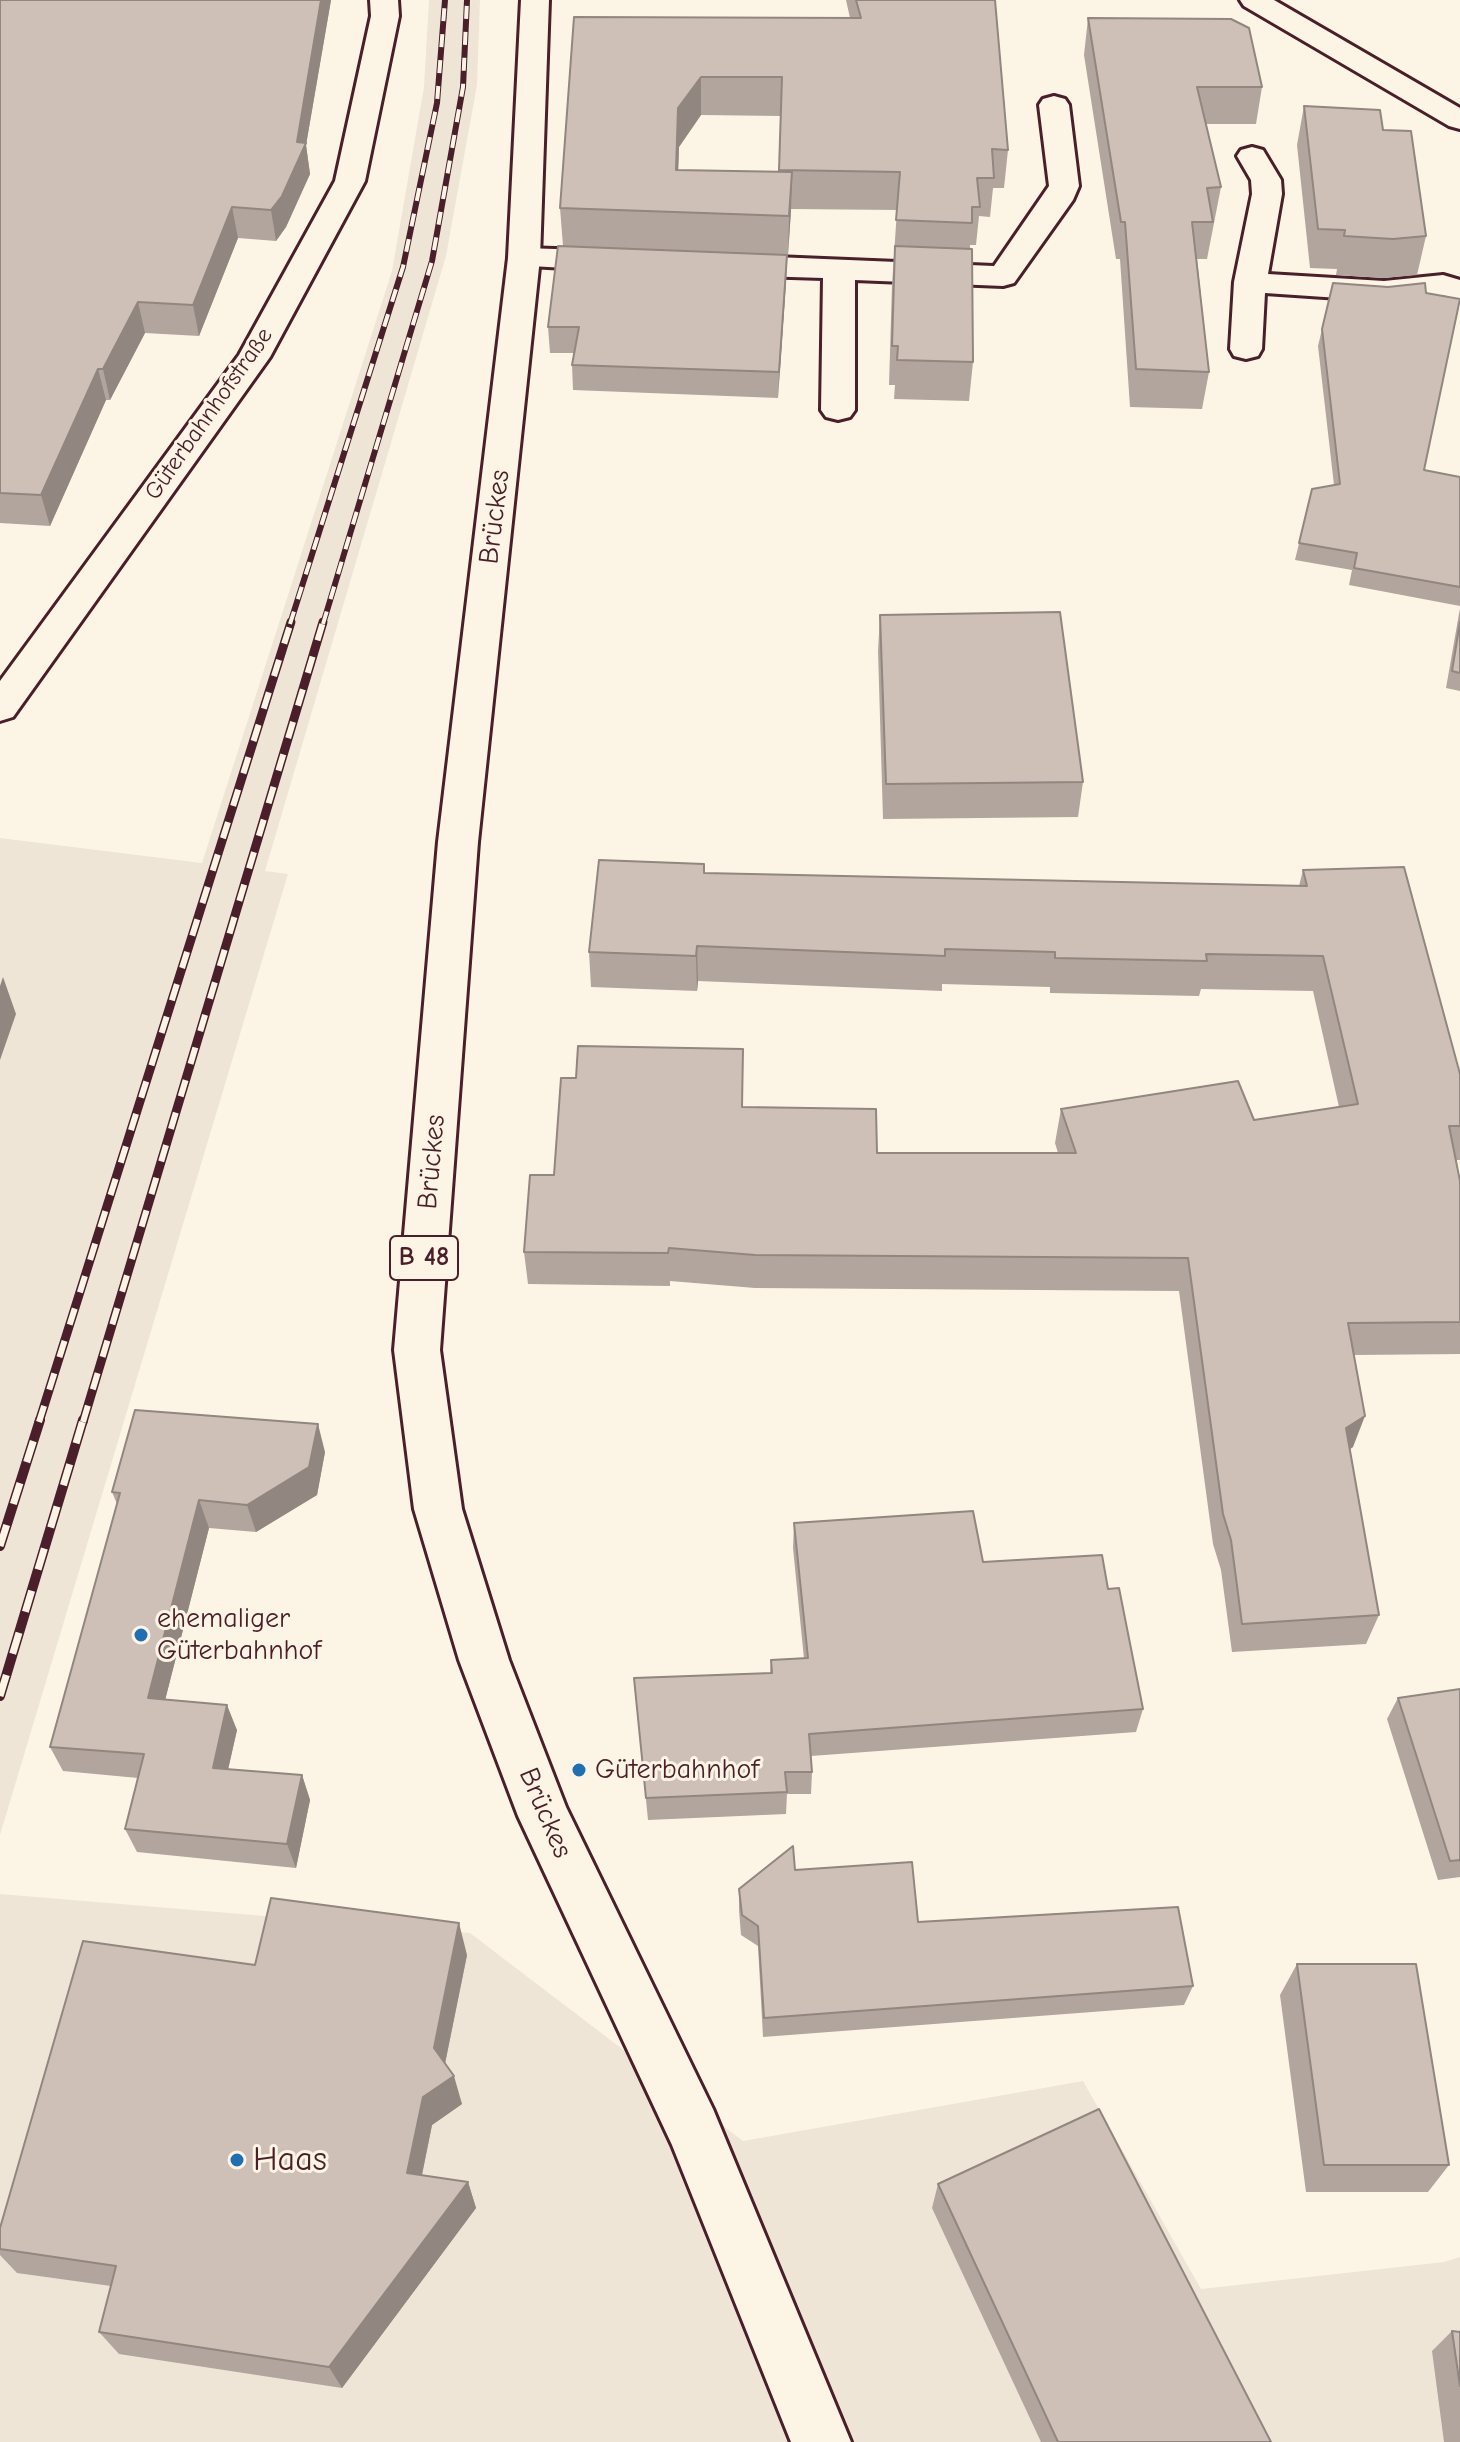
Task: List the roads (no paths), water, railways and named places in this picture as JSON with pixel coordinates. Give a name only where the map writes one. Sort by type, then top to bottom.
[{"type":"street","name":"Güterbahnhofstraße","points":[[0,708],[254,357],[350,181],[385,16],[384,0]]},
{"type":"street","name":"Brückes","points":[[535,0],[524,258],[456,858],[417,1350],[426,1431],[438,1509],[484,1660],[544,1816],[693,2129],[821,2442]]},
{"type":"street","points":[[1254,0],[1460,120]]},
{"type":"street","points":[[697,264],[1003,276],[1058,200],[1064,186],[1054,105]]},
{"type":"street","points":[[1246,349],[1250,282],[1267,194],[1266,180],[1252,156]]},
{"type":"street","points":[[524,258],[650,262]]},
{"type":"street","points":[[838,410],[839,269]]},
{"type":"street","points":[[1250,282],[1384,291],[1443,285],[1460,290]]},
{"type":"railway","points":[[290,624],[403,267],[437,103],[445,0]]},
{"type":"railway","points":[[323,624],[432,261],[463,87],[467,0]]},
{"type":"railway","points":[[39,1422],[291,622]]},
{"type":"railway","points":[[83,1422],[323,622]]},
{"type":"railway","points":[[0,1546],[40,1420]]},
{"type":"railway","points":[[0,1696],[83,1420]]},
{"type":"place","name":"ehemaliger Güterbahnhof","points":[[141,1635]]},
{"type":"place","name":"Güterbahnhof","points":[[579,1770]]},
{"type":"place","name":"Haas","points":[[237,2160]]}]
